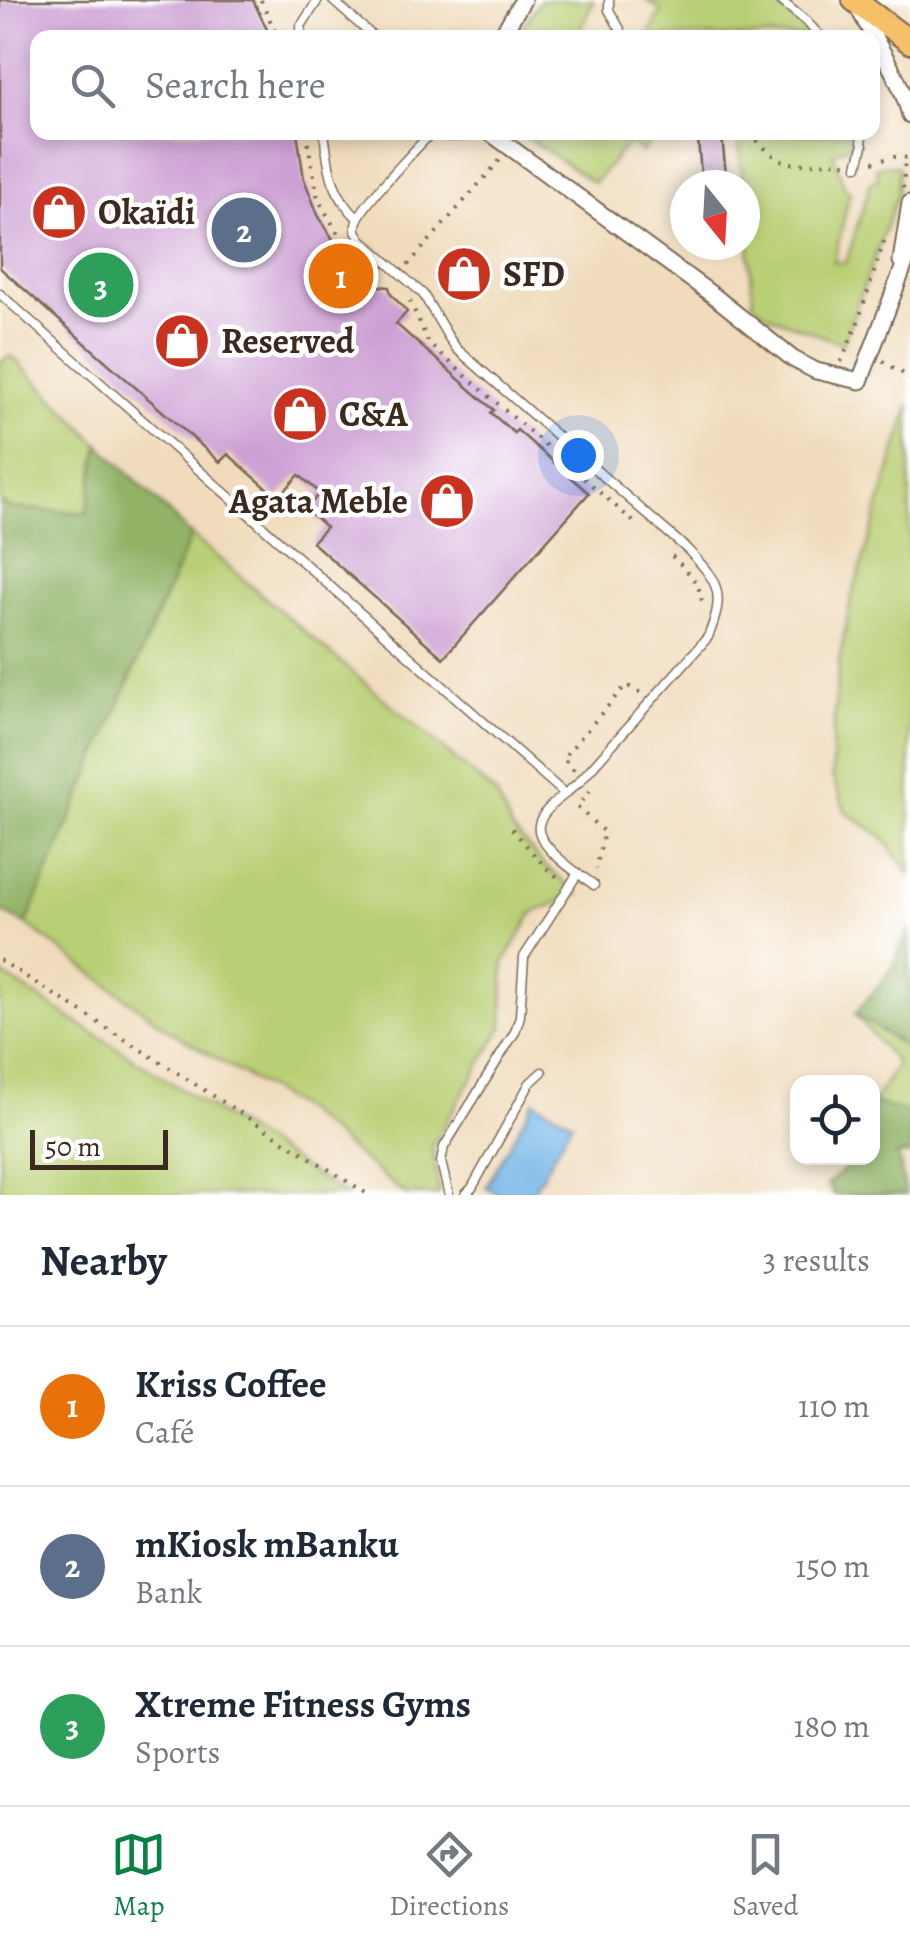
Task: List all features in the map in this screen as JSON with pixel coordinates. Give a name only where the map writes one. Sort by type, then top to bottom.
[{"type":"main road","points":[[855,0],[910,42]]},
{"type":"street","points":[[505,30],[524,0]]},
{"type":"street","points":[[855,0],[869,30]]},
{"type":"street","points":[[880,49],[894,72],[910,115]]},
{"type":"street","points":[[500,140],[794,359],[816,371],[860,380],[904,275],[910,250]]},
{"type":"street","points":[[904,275],[906,196]]},
{"type":"lane","points":[[301,30],[318,0]]},
{"type":"lane","points":[[332,0],[366,30]]},
{"type":"lane","points":[[608,0],[609,10],[620,28]]},
{"type":"lane","points":[[780,0],[813,30]]},
{"type":"lane","points":[[325,140],[336,192],[358,219]]},
{"type":"lane","points":[[425,140],[358,219],[357,233],[423,294],[458,348],[687,549],[716,584],[718,613],[708,637],[539,825],[550,850],[591,883]]},
{"type":"lane","points":[[858,166],[862,140]]},
{"type":"lane","points":[[0,294],[565,794]]},
{"type":"lane","points":[[449,1195],[442,1162],[444,1147],[515,1032],[520,1016],[524,958],[578,874]]},
{"type":"lane","points":[[465,1195],[530,1083],[542,1072]]},
{"type":"path","points":[[261,0],[274,30]]},
{"type":"path","points":[[757,140],[788,163],[832,160],[858,166],[894,157],[908,158],[906,196]]},
{"type":"path","points":[[510,147],[393,283],[411,302],[428,344],[640,528]]},
{"type":"path","points":[[836,374],[890,226]]},
{"type":"path","points":[[870,355],[910,378]]},
{"type":"path","points":[[670,553],[693,577],[700,590],[702,610]]},
{"type":"path","points":[[591,883],[604,832],[577,807],[592,788],[563,758],[626,685],[640,694]]},
{"type":"path","points":[[0,960],[369,1195]]},
{"type":"green space","points":[[541,0],[594,0],[579,30],[520,30]]},
{"type":"green space","points":[[646,0],[769,0],[804,30],[651,30],[661,10]]},
{"type":"green space","points":[[530,140],[652,140],[642,152],[628,143],[594,183]]},
{"type":"green space","points":[[739,140],[854,140],[833,153],[844,186],[850,192],[834,262],[846,263],[871,181],[878,179],[876,167],[899,167],[897,196],[843,344],[770,316],[753,303],[750,260],[760,260],[760,170],[742,170]]},
{"type":"green space","points":[[12,356],[99,444],[87,513],[9,508],[0,502],[0,361]]},
{"type":"green space","points":[[910,404],[910,874],[883,837],[846,812],[832,776],[839,662],[851,600]]},
{"type":"green space","points":[[99,444],[191,535],[26,924],[0,911],[0,502],[10,508],[87,513]]},
{"type":"green space","points":[[191,535],[496,794],[512,829],[546,867],[579,894],[533,913],[504,962],[503,1027],[432,1145],[439,1193],[436,1195],[406,1195],[301,1109],[172,1032],[26,924]]},
{"type":"green space","points":[[910,928],[910,1050],[855,1014],[891,970]]},
{"type":"green space","points":[[0,973],[346,1195],[0,1195]]},
{"type":"green space","points":[[855,1014],[910,1050],[910,1114],[880,1105],[880,1092],[897,1064]]},
{"type":"green space","points":[[880,1105],[910,1113],[910,1155],[898,1154],[906,1195],[834,1195],[827,1184],[848,1166],[880,1165]]},
{"type":"water","points":[[534,1101],[572,1122],[531,1195],[501,1195],[486,1187]]},
{"type":"building","points":[[0,0],[253,0],[267,30],[30,30],[30,140],[298,140],[304,179],[318,215],[338,248],[365,280],[389,287],[407,312],[396,324],[494,410],[491,413],[514,433],[517,430],[589,493],[443,658],[312,542],[326,527],[306,509],[320,493],[299,475],[278,498],[228,454],[220,462],[0,268]]},
{"type":"building","points":[[698,140],[722,140],[725,170],[701,170]]},
{"type":"place","name":"Okaïdi","points":[[59,212]]},
{"type":"place","name":"mKiosk mBanku","points":[[244,230]]},
{"type":"place","name":"SFD","points":[[464,274]]},
{"type":"place","name":"Kriss Coffee","points":[[341,276]]},
{"type":"place","name":"Xtreme Fitness Gyms","points":[[101,285]]},
{"type":"place","name":"Reserved","points":[[182,341]]},
{"type":"place","name":"C&A","points":[[300,414]]},
{"type":"place","name":"Agata Meble","points":[[447,501]]}]
